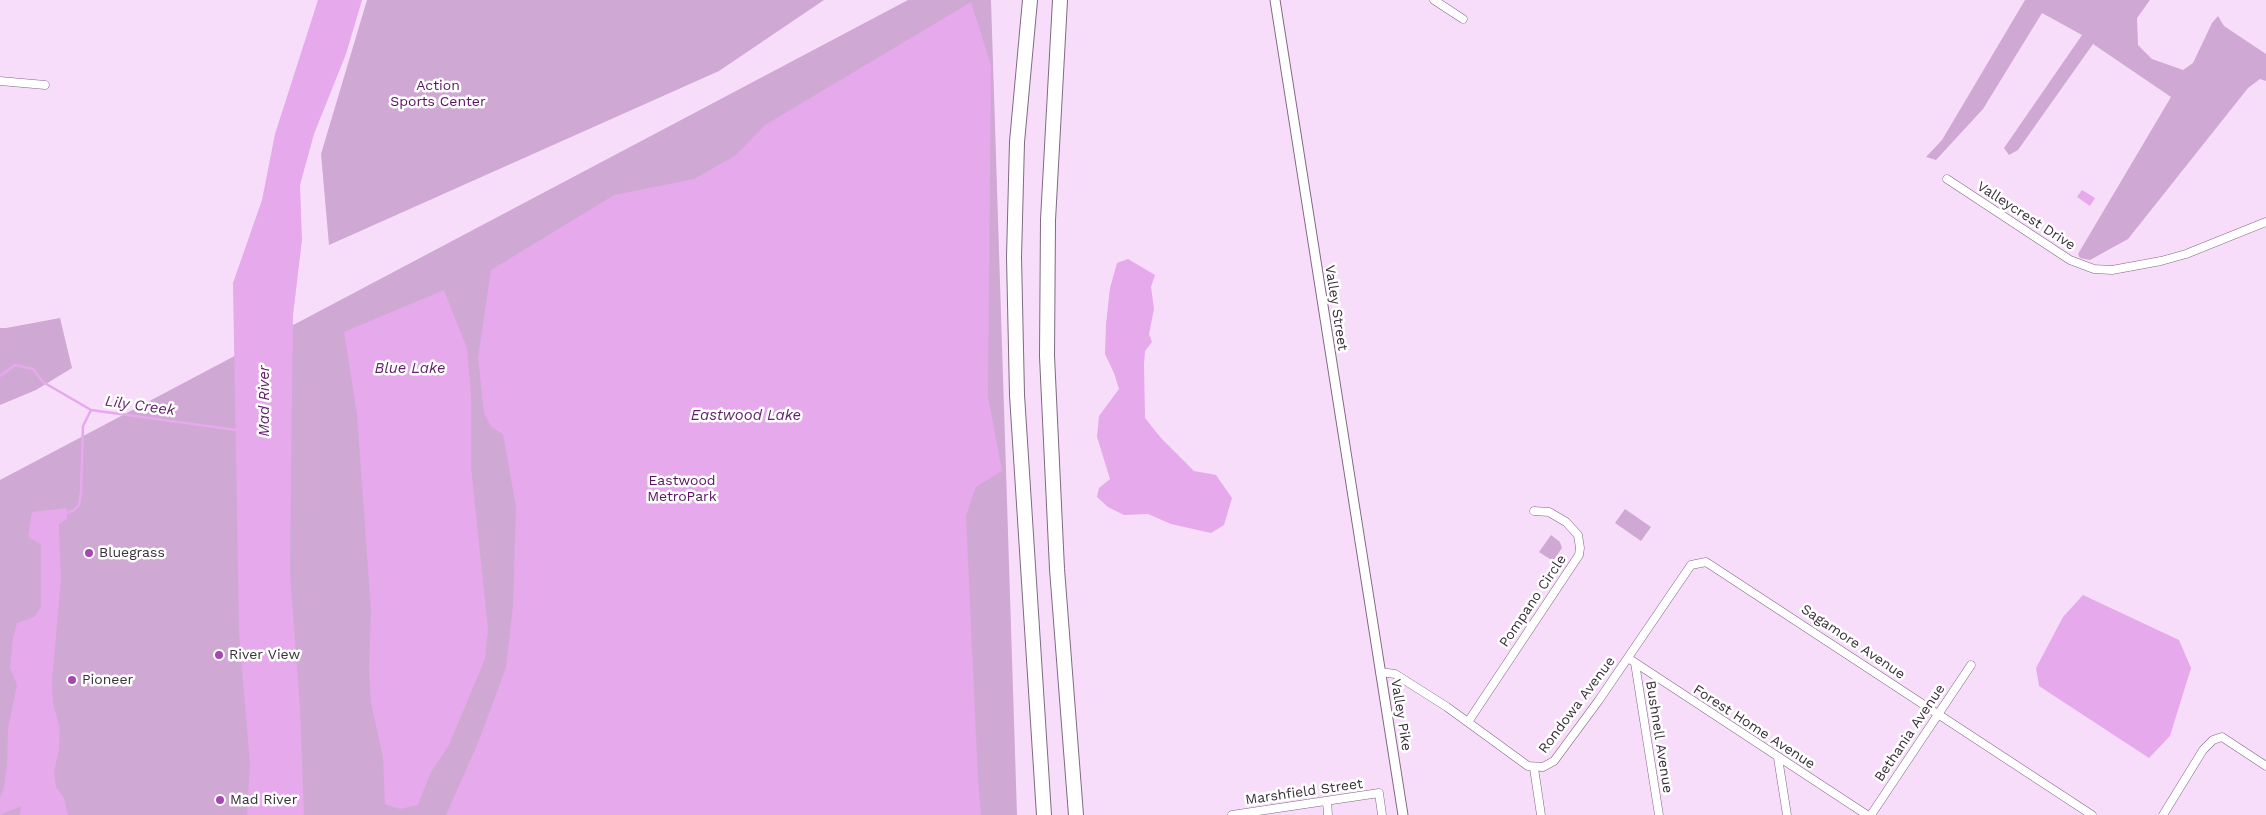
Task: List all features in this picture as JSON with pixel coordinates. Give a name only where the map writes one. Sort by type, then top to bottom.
[{"type":"highway","points":[[1030,0],[1017,142],[1014,266],[1017,394],[1044,815]]},
{"type":"highway","points":[[1060,0],[1048,220],[1046,356],[1057,570],[1076,815]]},
{"type":"street","name":"Valley Street","points":[[1275,0],[1372,620]]},
{"type":"street","points":[[1434,0],[1464,19]]},
{"type":"street","points":[[0,81],[45,85]]},
{"type":"street","name":"Valleycrest Drive","points":[[1947,180],[2070,260],[2094,269],[2112,270],[2161,261],[2241,233],[2266,222]]},
{"type":"street","name":"Pompano Circle","points":[[1468,722],[1579,555],[1580,542],[1576,531],[1571,526],[1549,512],[1534,511]]},
{"type":"street","name":"Sagamore Avenue","points":[[1631,661],[1691,566],[1706,562],[2092,815]]},
{"type":"street","name":"Valley Pike","points":[[1372,620],[1403,815]]},
{"type":"street","name":"Forest Home Avenue","points":[[1631,661],[1778,758],[1869,815]]},
{"type":"street","name":"Rondowa Avenue","points":[[1541,815],[1534,768],[1543,767],[1554,761],[1631,661]]},
{"type":"street","name":"Bushnell Avenue","points":[[1631,661],[1659,815]]},
{"type":"street","name":"Bethania Avenue","points":[[1869,815],[1971,665]]},
{"type":"street","points":[[1380,672],[1395,674],[1468,722],[1521,762],[1534,768]]},
{"type":"street","points":[[2163,815],[2203,750],[2213,740],[2222,737],[2266,766]]},
{"type":"street","points":[[1778,758],[1787,815]]},
{"type":"street","name":"Marshfield Street","points":[[1232,815],[1277,812],[1327,801],[1379,793],[1382,815]]},
{"type":"street","points":[[1327,801],[1328,815]]},
{"type":"green space","name":"Action Sports Center","points":[[367,0],[824,0],[719,71],[329,245],[321,154]]},
{"type":"green space","name":"Eastwood MetroPark","points":[[908,0],[991,0],[1017,815],[0,815],[0,480]]},
{"type":"green space","points":[[2025,0],[2150,0],[2137,18],[2138,45],[2152,59],[2183,70],[2193,63],[2212,23],[2218,16],[2224,26],[2266,54],[2266,81],[2260,79],[2248,88],[2128,239],[2090,260],[2080,258],[2078,254],[2171,97],[2093,44],[2018,150],[2009,155],[2004,148],[2082,35],[2042,13],[1983,109],[1936,160],[1926,157],[1942,140]]},
{"type":"green space","points":[[60,318],[72,368],[36,390],[0,405],[0,328]]},
{"type":"green space","points":[[1625,509],[1651,527],[1641,541],[1615,523]]},
{"type":"green space","points":[[1551,535],[1560,542],[1562,548],[1553,561],[1539,552]]},
{"type":"water","points":[[318,0],[362,0],[346,54],[314,134],[300,185],[302,240],[293,315],[290,573],[300,708],[304,815],[247,815],[250,764],[239,632],[233,283],[262,200],[275,134]]},
{"type":"water","name":"Eastwood Lake","points":[[971,2],[991,65],[988,396],[1002,471],[976,487],[966,516],[981,815],[446,815],[480,738],[506,667],[513,605],[516,507],[503,434],[491,427],[484,413],[478,358],[491,270],[614,195],[694,179],[736,155],[765,125]]},
{"type":"water","points":[[2082,190],[2095,198],[2090,206],[2077,197]]},
{"type":"water","points":[[1128,259],[1155,275],[1151,287],[1154,309],[1149,334],[1152,342],[1145,351],[1144,364],[1145,418],[1161,438],[1194,471],[1216,475],[1232,498],[1224,525],[1211,533],[1171,524],[1148,514],[1124,515],[1108,507],[1097,497],[1099,488],[1110,479],[1097,437],[1099,416],[1119,389],[1105,354],[1110,288],[1117,263]]},
{"type":"water","name":"Blue Lake","points":[[444,290],[467,348],[471,395],[471,466],[488,629],[485,659],[449,745],[430,774],[418,805],[400,809],[385,804],[383,758],[371,703],[369,670],[371,610],[357,414],[344,332]]},
{"type":"water","points":[[67,508],[67,519],[59,524],[61,579],[52,682],[53,703],[60,729],[59,749],[54,772],[56,787],[64,798],[68,815],[20,815],[21,806],[0,815],[0,798],[4,787],[7,766],[8,728],[17,685],[10,668],[13,638],[17,623],[34,617],[41,607],[41,544],[28,537],[32,512]]},
{"type":"water","points":[[2083,595],[2179,640],[2191,668],[2170,736],[2149,758],[2039,686],[2036,668],[2063,617]]},
{"type":"waterway","name":"Lily Creek","points":[[0,376],[15,365],[33,369],[43,382],[91,410],[236,430]]},
{"type":"waterway","points":[[65,513],[73,511],[79,505],[83,426],[91,410]]},
{"type":"place","name":"Bluegrass","points":[[89,553]]},
{"type":"place","name":"River View","points":[[219,655]]},
{"type":"place","name":"Pioneer","points":[[72,680]]},
{"type":"place","name":"Mad River","points":[[220,800]]}]
